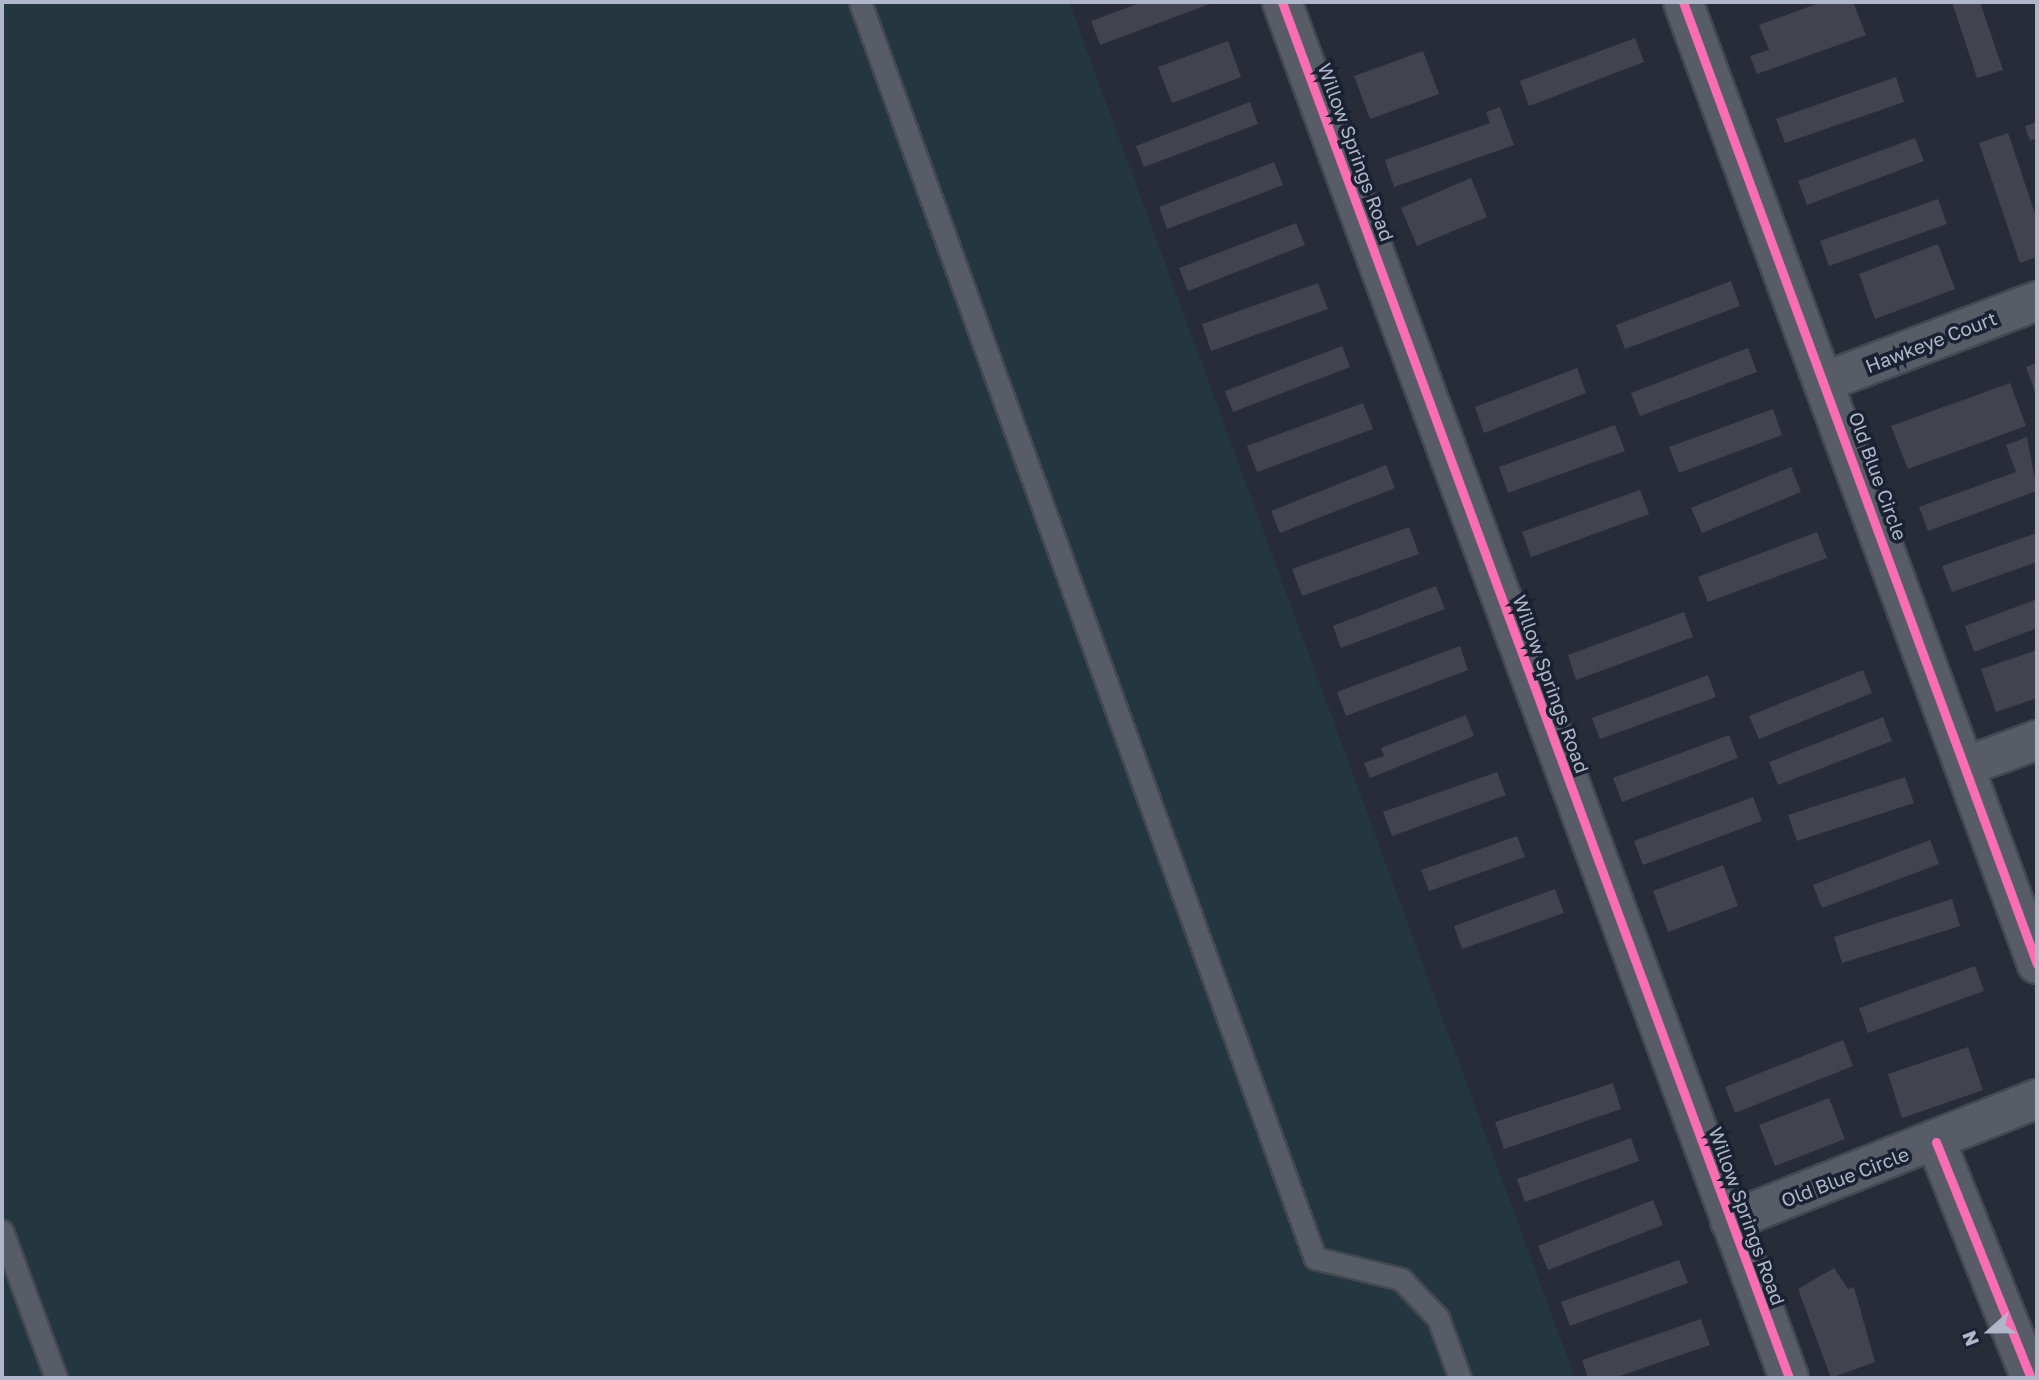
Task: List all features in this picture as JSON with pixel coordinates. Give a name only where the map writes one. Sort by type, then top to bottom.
[{"type":"street","name":"Willow Springs Road","points":[[1282,2],[1789,1378]]},
{"type":"street","name":"Old Blue Circle","points":[[1683,2],[1967,765],[2037,964]]},
{"type":"street","name":"Hawkeye Court","points":[[1824,383],[2037,301]]},
{"type":"street","points":[[1967,765],[2037,740]]},
{"type":"street","name":"Old Blue Circle","points":[[1730,1221],[1936,1142],[2037,1099]]},
{"type":"street","points":[[1936,1142],[2031,1378]]},
{"type":"lane","points":[[860,2],[1315,1258],[1401,1279],[1438,1318],[1460,1378]]},
{"type":"lane","points":[[2,1231],[56,1378]]},
{"type":"shaded area","points":[[2,2],[1069,2],[1575,1378],[2,1378]]},
{"type":"building","points":[[1142,2],[1215,2],[1100,45],[1091,21]]},
{"type":"building","points":[[1822,2],[1853,2],[1866,35],[1757,74],[1750,56],[1769,50],[1759,25]]},
{"type":"building","points":[[1952,2],[1980,2],[2003,70],[1977,78]]},
{"type":"building","points":[[1635,38],[1644,62],[1529,106],[1520,81]]},
{"type":"building","points":[[1228,41],[1241,77],[1172,103],[1158,67]]},
{"type":"building","points":[[1423,51],[1439,94],[1370,119],[1354,76]]},
{"type":"building","points":[[1896,77],[1904,102],[1785,143],[1776,119]]},
{"type":"building","points":[[1250,102],[1258,124],[1144,167],[1136,146]]},
{"type":"building","points":[[1500,107],[1514,145],[1394,187],[1385,160],[1490,123],[1486,112]]},
{"type":"building","points":[[2037,122],[2037,138],[2030,141],[2025,126]]},
{"type":"building","points":[[2008,133],[2037,220],[2037,257],[2020,263],[1979,143]]},
{"type":"building","points":[[1915,138],[1924,161],[1807,205],[1798,181]]},
{"type":"building","points":[[1274,162],[1283,185],[1167,229],[1159,207]]},
{"type":"building","points":[[1471,178],[1487,217],[1417,246],[1401,208]]},
{"type":"building","points":[[1938,199],[1947,224],[1829,266],[1820,241]]},
{"type":"building","points":[[1296,223],[1305,245],[1188,291],[1179,268]]},
{"type":"building","points":[[1938,244],[1955,289],[1875,319],[1859,274]]},
{"type":"building","points":[[1731,281],[1740,306],[1625,349],[1616,325]]},
{"type":"building","points":[[1318,283],[1328,309],[1211,351],[1202,324]]},
{"type":"building","points":[[1342,346],[1350,367],[1233,412],[1225,391]]},
{"type":"building","points":[[1748,348],[1757,372],[1640,416],[1631,393]]},
{"type":"building","points":[[2037,363],[2037,398],[2026,367]]},
{"type":"building","points":[[1577,368],[1586,393],[1484,433],[1475,407]]},
{"type":"building","points":[[2010,383],[2026,426],[1908,469],[1891,426]]},
{"type":"building","points":[[1363,403],[1373,429],[1257,472],[1247,446]]},
{"type":"building","points":[[1773,409],[1782,435],[1679,473],[1669,447]]},
{"type":"building","points":[[1615,425],[1625,451],[1508,493],[1499,467]]},
{"type":"building","points":[[2027,437],[2037,491],[1928,531],[1919,507],[2016,472],[2006,445]]},
{"type":"building","points":[[1386,465],[1395,488],[1280,533],[1271,511]]},
{"type":"building","points":[[1791,467],[1801,492],[1702,533],[1691,508]]},
{"type":"building","points":[[1640,490],[1649,514],[1531,557],[1522,532]]},
{"type":"building","points":[[1409,527],[1419,554],[1302,596],[1292,569]]},
{"type":"building","points":[[1817,532],[1827,558],[1708,602],[1698,577]]},
{"type":"building","points":[[2037,533],[2037,562],[1952,592],[1942,566]]},
{"type":"building","points":[[1436,586],[1445,609],[1341,648],[1333,626]]},
{"type":"building","points":[[2037,599],[2037,628],[1974,652],[1965,626]]},
{"type":"building","points":[[1684,612],[1693,637],[1576,680],[1568,655]]},
{"type":"building","points":[[1460,646],[1468,670],[1346,716],[1337,692]]},
{"type":"building","points":[[2037,650],[2037,698],[1996,712],[1981,669]]},
{"type":"building","points":[[1863,670],[1872,693],[1759,739],[1749,716]]},
{"type":"building","points":[[1708,675],[1716,697],[1600,739],[1592,718]]},
{"type":"building","points":[[1466,715],[1474,736],[1370,778],[1364,763],[1384,756],[1381,748]]},
{"type":"building","points":[[1883,717],[1892,741],[1778,785],[1769,762]]},
{"type":"building","points":[[1729,735],[1738,758],[1622,802],[1613,778]]},
{"type":"building","points":[[1497,772],[1506,795],[1392,836],[1383,812]]},
{"type":"building","points":[[1905,777],[1914,803],[1797,841],[1788,815]]},
{"type":"building","points":[[1753,797],[1762,821],[1643,865],[1634,841]]},
{"type":"building","points":[[1517,836],[1525,857],[1429,891],[1421,870]]},
{"type":"building","points":[[1930,840],[1939,864],[1822,908],[1813,885]]},
{"type":"building","points":[[1723,865],[1738,906],[1668,932],[1653,891]]},
{"type":"building","points":[[1555,889],[1564,913],[1462,949],[1454,926]]},
{"type":"building","points":[[1952,899],[1960,926],[1842,963],[1834,937]]},
{"type":"building","points":[[1975,966],[1984,991],[1868,1033],[1859,1008]]},
{"type":"building","points":[[1843,1040],[1853,1066],[1735,1113],[1725,1087]]},
{"type":"building","points":[[1968,1047],[1983,1090],[1902,1118],[1888,1074]]},
{"type":"building","points":[[1613,1083],[1621,1109],[1504,1149],[1495,1122]]},
{"type":"building","points":[[1829,1098],[1845,1139],[1775,1166],[1759,1125]]},
{"type":"building","points":[[1631,1138],[1639,1161],[1525,1202],[1517,1179]]},
{"type":"building","points":[[1653,1200],[1663,1225],[1548,1270],[1538,1246]]},
{"type":"building","points":[[1679,1260],[1688,1283],[1570,1326],[1561,1302]]},
{"type":"building","points":[[1834,1268],[1848,1289],[1854,1287],[1875,1362],[1831,1378],[1798,1289]]},
{"type":"building","points":[[1701,1319],[1710,1345],[1614,1378],[1588,1378],[1582,1360]]},
{"type":"cycle path","points":[[1282,2],[1789,1378]]},
{"type":"cycle path","points":[[1683,2],[2037,964]]},
{"type":"cycle path","points":[[1936,1142],[2031,1378]]}]
